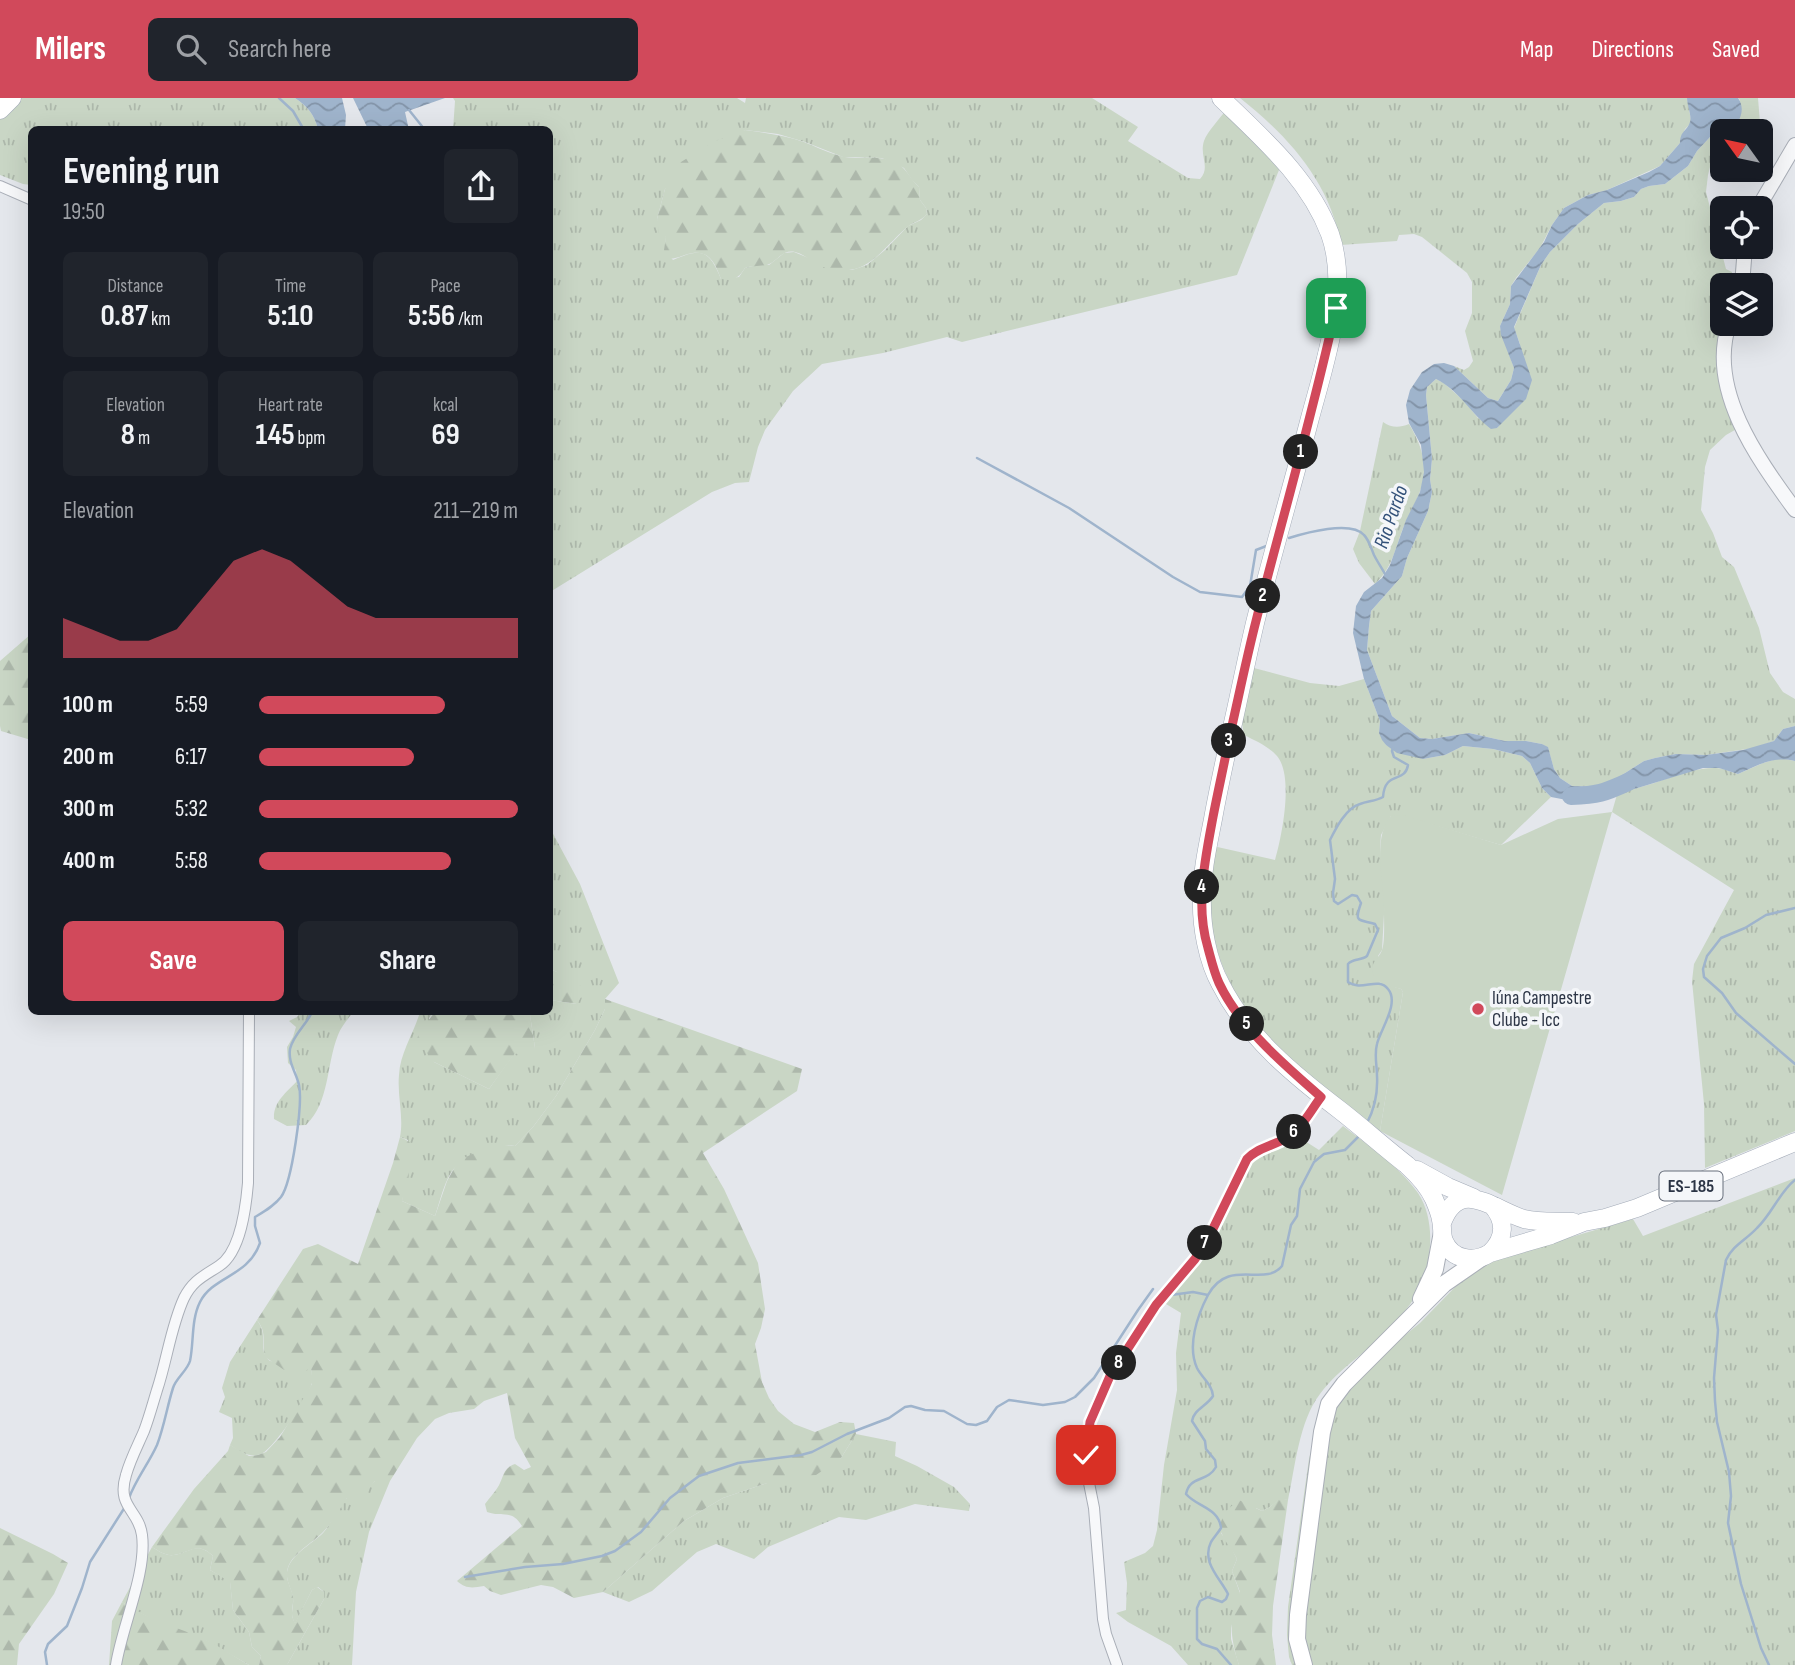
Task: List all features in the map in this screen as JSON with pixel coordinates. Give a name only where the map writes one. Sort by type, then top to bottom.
[{"type":"main road","points":[[0,110],[12,98]]},
{"type":"main road","name":"ES-185","points":[[1221,98],[1286,163],[1306,188],[1330,235],[1338,268],[1336,308],[1322,373],[1255,623],[1204,865],[1202,918],[1207,946],[1219,984],[1258,1039],[1281,1062],[1407,1165],[1429,1189],[1444,1241],[1449,1249],[1465,1259],[1474,1259],[1584,1222],[1637,1209],[1795,1142]]},
{"type":"main road","name":"ES-185","points":[[1407,1165],[1448,1187],[1527,1220],[1584,1222]]},
{"type":"main road","points":[[1410,1316],[1435,1269],[1442,1228],[1450,1208],[1457,1202],[1474,1198]]},
{"type":"main road","points":[[1304,1665],[1297,1639],[1298,1615],[1329,1404],[1344,1384],[1444,1284],[1496,1248],[1502,1234],[1501,1218],[1492,1206]]},
{"type":"street","points":[[1765,196],[1795,145]]},
{"type":"street","points":[[0,186],[28,198]]},
{"type":"street","points":[[1726,336],[1724,355],[1734,410],[1767,472],[1795,510]]},
{"type":"street","points":[[116,1665],[142,1551],[139,1526],[124,1499],[125,1477],[145,1428],[186,1295],[200,1277],[227,1259],[238,1237],[246,1207],[249,1015]]},
{"type":"street","points":[[1117,1665],[1103,1619],[1094,1508],[1086,1455],[1090,1422],[1110,1376],[1144,1323],[1208,1239],[1247,1159],[1255,1151],[1293,1133],[1321,1097]]},
{"type":"green space","points":[[12,98],[295,98],[310,111],[317,126],[28,126],[28,185],[0,175],[0,110]]},
{"type":"green space","points":[[453,98],[737,98],[745,103],[746,98],[1092,98],[1138,127],[1128,141],[1188,178],[1200,179],[1203,175],[1204,141],[1227,109],[1283,160],[1237,275],[962,342],[947,337],[883,353],[822,364],[793,391],[765,430],[749,482],[735,483],[712,492],[553,590],[553,126],[453,126]],"holes":[[[745,130],[778,134],[843,157],[882,158],[904,168],[919,187],[920,200],[927,214],[908,226],[867,265],[852,270],[838,270],[794,252],[784,253],[769,265],[745,268],[739,277],[721,279],[712,262],[703,254],[691,254],[673,260],[665,250],[666,237],[657,219],[665,189]]]},
{"type":"green space","points":[[1240,98],[1687,98],[1691,120],[1680,143],[1660,166],[1607,190],[1588,195],[1564,208],[1552,225],[1540,248],[1511,286],[1510,304],[1500,326],[1514,368],[1511,380],[1498,401],[1488,398],[1454,366],[1464,370],[1473,361],[1465,331],[1472,313],[1472,282],[1467,273],[1422,237],[1414,234],[1399,235],[1397,241],[1341,245],[1327,201],[1304,162],[1274,128]]},
{"type":"green space","points":[[1738,98],[1758,98],[1760,119],[1736,119],[1740,100]]},
{"type":"green space","points":[[745,130],[790,138],[845,157],[892,161],[904,169],[919,187],[920,200],[927,214],[908,227],[870,262],[850,270],[823,267],[802,255],[790,252],[767,265],[745,268],[735,278],[725,280],[721,279],[710,258],[701,253],[666,258],[666,237],[659,233],[657,219],[665,189],[681,162],[715,141]]},
{"type":"green space","points":[[1710,137],[1710,167],[1706,192],[1710,207],[1710,259],[1723,259],[1726,269],[1732,273],[1710,273],[1710,336],[1720,336],[1720,348],[1742,426],[1726,435],[1710,450],[1705,467],[1701,510],[1722,557],[1734,567],[1759,628],[1770,673],[1783,692],[1795,699],[1795,726],[1783,729],[1774,741],[1754,748],[1706,755],[1676,754],[1644,761],[1603,787],[1572,786],[1560,778],[1554,769],[1548,748],[1542,744],[1505,741],[1469,733],[1432,739],[1420,738],[1392,716],[1367,650],[1371,611],[1402,576],[1428,511],[1432,492],[1432,459],[1427,387],[1436,379],[1444,383],[1478,418],[1497,428],[1504,420],[1520,344],[1514,328],[1541,265],[1550,252],[1604,203],[1634,197],[1641,189],[1665,184],[1688,166]]},
{"type":"green space","points":[[1383,422],[1396,427],[1409,424],[1420,446],[1424,477],[1391,562],[1375,584],[1359,563],[1353,549],[1360,531]]},
{"type":"green space","points":[[28,637],[28,739],[1,731],[0,661]]},
{"type":"green space","points":[[1254,668],[1310,683],[1339,686],[1364,679],[1380,721],[1379,733],[1386,745],[1423,759],[1445,755],[1463,746],[1522,756],[1530,763],[1542,788],[1551,797],[1501,845],[1403,816],[1391,816],[1381,835],[1385,896],[1382,950],[1378,956],[1379,982],[1403,992],[1380,1131],[1322,1088],[1269,1038],[1246,1009],[1228,979],[1216,946],[1210,910],[1213,846],[1275,860],[1283,822],[1286,791],[1282,765],[1270,749],[1244,735],[1241,718]]},
{"type":"green space","points":[[1780,758],[1795,761],[1795,1131],[1705,1168],[1704,1104],[1692,981],[1694,964],[1734,890],[1612,812],[1618,791],[1704,769],[1719,768],[1738,774]]},
{"type":"green space","name":"Iúna Campestre Clube - Icc","points":[[1612,812],[1502,1195],[1380,1131],[1403,992],[1378,981],[1372,970],[1382,950],[1384,937],[1380,849],[1385,826],[1391,816],[1403,815],[1501,845],[1558,819]]},
{"type":"green space","points":[[553,834],[580,884],[619,983],[605,999],[605,1009],[595,1030],[556,1096],[515,1146],[501,1146],[474,1155],[456,1166],[446,1182],[435,1216],[402,1201],[408,1140],[400,1137],[400,1067],[419,1015],[432,1015],[429,1018],[434,1062],[489,1089],[515,1052],[535,1048],[530,1015],[553,1015],[553,1000],[577,1004],[557,972],[553,970]]},
{"type":"green space","points":[[553,970],[582,987],[584,992],[577,1004],[553,1000]]},
{"type":"green space","points":[[605,999],[802,1069],[797,1091],[703,1153],[724,1189],[758,1263],[765,1309],[755,1344],[762,1382],[769,1398],[778,1411],[794,1424],[815,1432],[840,1422],[854,1423],[856,1434],[841,1458],[816,1475],[764,1484],[723,1498],[684,1521],[603,1592],[574,1598],[553,1587],[541,1585],[501,1595],[484,1586],[469,1587],[457,1581],[522,1526],[510,1515],[487,1512],[485,1504],[509,1467],[515,1464],[524,1470],[531,1467],[515,1438],[507,1393],[484,1401],[474,1409],[449,1413],[435,1419],[417,1438],[390,1481],[375,1481],[368,1488],[366,1499],[347,1498],[325,1530],[294,1557],[287,1575],[293,1597],[292,1613],[295,1623],[312,1590],[317,1587],[324,1592],[324,1599],[287,1665],[259,1665],[261,1656],[252,1647],[249,1632],[233,1610],[230,1582],[210,1570],[213,1556],[202,1549],[168,1555],[152,1547],[230,1445],[249,1456],[266,1452],[280,1437],[312,1384],[311,1367],[296,1378],[265,1357],[263,1334],[257,1320],[303,1249],[318,1244],[358,1264],[400,1137],[413,1146],[414,1152],[402,1201],[435,1216],[447,1181],[456,1165],[464,1158],[493,1144],[515,1146],[556,1096],[595,1030],[605,1009]]},
{"type":"green space","points":[[351,1015],[338,1035],[324,1094],[314,1116],[306,1125],[287,1126],[274,1119],[274,1113],[281,1098],[297,1081],[296,1070],[288,1063],[287,1047],[296,1027],[289,1021],[297,1017]]},
{"type":"green space","points":[[433,1015],[530,1015],[535,1048],[531,1057],[515,1053],[489,1089],[434,1062],[417,1040],[419,1032]]},
{"type":"green space","points":[[1343,1126],[1393,1165],[1418,1193],[1428,1217],[1430,1230],[1426,1271],[1416,1295],[1400,1317],[1336,1376],[1313,1405],[1299,1445],[1288,1500],[1280,1499],[1262,1511],[1256,1508],[1221,1533],[1237,1559],[1232,1571],[1240,1593],[1231,1628],[1231,1639],[1239,1665],[1188,1665],[1171,1646],[1116,1613],[1126,1610],[1127,1583],[1124,1562],[1145,1553],[1153,1546],[1177,1390],[1176,1353],[1181,1313],[1156,1298],[1167,1282],[1181,1269],[1209,1225],[1240,1163],[1250,1149],[1294,1134],[1319,1150]]},
{"type":"green space","points":[[1795,1178],[1795,1665],[1292,1665],[1287,1635],[1288,1607],[1309,1459],[1319,1421],[1388,1349],[1420,1323],[1458,1284],[1496,1259],[1633,1219],[1643,1236]]},
{"type":"green space","points":[[257,1320],[263,1332],[264,1352],[270,1361],[311,1366],[312,1381],[282,1433],[261,1454],[249,1455],[230,1445],[233,1438],[232,1418],[219,1412],[225,1397],[222,1388],[230,1362]]},
{"type":"green space","points":[[856,1434],[896,1442],[895,1456],[954,1487],[970,1504],[969,1511],[915,1504],[866,1520],[839,1517],[768,1547],[754,1559],[716,1544],[697,1552],[652,1591],[629,1602],[603,1592],[684,1521],[723,1498],[841,1458]]},
{"type":"green space","points":[[375,1481],[390,1481],[369,1532],[356,1592],[352,1665],[287,1665],[324,1599],[324,1592],[318,1587],[312,1590],[295,1624],[292,1614],[293,1598],[287,1577],[290,1563],[323,1533],[345,1500]]},
{"type":"green space","points":[[1280,1498],[1288,1500],[1273,1606],[1272,1635],[1276,1665],[1239,1665],[1232,1628],[1233,1610],[1240,1592],[1232,1571],[1237,1559],[1223,1537],[1222,1519],[1239,1500],[1262,1511]]},
{"type":"green space","points":[[0,1528],[68,1563],[54,1594],[19,1644],[17,1665],[0,1665]]},
{"type":"green space","points":[[152,1547],[171,1555],[198,1548],[213,1556],[210,1570],[230,1581],[233,1610],[249,1632],[252,1647],[261,1656],[259,1665],[249,1665],[207,1641],[158,1622],[122,1602]]},
{"type":"green space","points":[[122,1602],[153,1619],[212,1643],[249,1665],[109,1665],[112,1621]]},
{"type":"water","points":[[295,98],[342,98],[345,126],[317,126],[304,105]]},
{"type":"water","points":[[353,98],[445,98],[405,112],[408,126],[367,126]]},
{"type":"water","points":[[1687,98],[1738,98],[1742,107],[1739,119],[1710,119],[1710,137],[1688,166],[1665,184],[1641,189],[1634,197],[1604,203],[1578,224],[1541,265],[1514,327],[1532,380],[1526,399],[1497,428],[1491,429],[1444,384],[1436,379],[1427,387],[1432,459],[1432,492],[1428,511],[1402,576],[1371,611],[1367,650],[1392,716],[1420,738],[1432,739],[1469,733],[1505,741],[1542,744],[1548,747],[1554,769],[1560,778],[1572,786],[1603,787],[1644,761],[1655,758],[1743,750],[1774,741],[1783,729],[1795,726],[1795,761],[1772,761],[1738,774],[1719,768],[1703,768],[1631,790],[1603,792],[1572,801],[1551,797],[1542,788],[1530,763],[1522,756],[1463,746],[1445,755],[1423,759],[1397,753],[1386,745],[1379,733],[1380,721],[1364,679],[1353,633],[1356,606],[1364,592],[1382,578],[1390,565],[1406,520],[1420,492],[1424,472],[1421,445],[1409,423],[1406,405],[1410,390],[1422,372],[1434,364],[1444,363],[1454,366],[1488,398],[1498,401],[1511,380],[1514,368],[1500,326],[1510,304],[1511,286],[1544,242],[1552,225],[1564,208],[1588,195],[1607,190],[1660,166],[1680,143],[1690,117]]},
{"type":"waterway","points":[[279,98],[293,111],[302,126]]},
{"type":"waterway","points":[[409,110],[422,126]]},
{"type":"waterway","points":[[977,458],[1069,508],[1200,592],[1242,597],[1250,586],[1256,550],[1269,545]]},
{"type":"waterway","points":[[1289,538],[1328,529],[1349,528],[1358,531],[1367,539],[1385,574]]},
{"type":"waterway","points":[[1367,1123],[1376,1095],[1376,1048],[1392,1002],[1384,985],[1353,985],[1348,982],[1348,964],[1367,956],[1378,930],[1375,924],[1359,919],[1361,903],[1357,896],[1352,895],[1338,904],[1334,901],[1335,879],[1330,840],[1350,810],[1383,797],[1387,783],[1406,771],[1408,765],[1394,757],[1393,748]]},
{"type":"waterway","name":"Rio Pardo","points":[[1571,796],[1601,793],[1628,782]]},
{"type":"waterway","points":[[1795,908],[1766,915],[1721,938],[1707,956],[1703,969],[1704,977],[1722,993],[1736,1013],[1795,1064]]},
{"type":"waterway","points":[[129,1498],[157,1445],[174,1384],[190,1361],[194,1324],[200,1302],[206,1293],[239,1270],[255,1254],[260,1243],[255,1217],[275,1203],[285,1189],[296,1142],[300,1095],[290,1049],[310,1015]]},
{"type":"waterway","points":[[1231,1665],[1217,1649],[1202,1644],[1197,1639],[1197,1608],[1200,1601],[1208,1597],[1222,1602],[1228,1594],[1208,1556],[1211,1542],[1221,1528],[1219,1521],[1212,1512],[1186,1494],[1191,1484],[1208,1475],[1216,1467],[1215,1460],[1206,1449],[1205,1441],[1192,1421],[1195,1413],[1213,1396],[1194,1359],[1193,1341],[1197,1322],[1204,1303],[1216,1284],[1236,1275],[1275,1272],[1282,1266],[1291,1225],[1297,1216],[1300,1189],[1314,1162],[1324,1154],[1345,1150],[1360,1135]]},
{"type":"waterway","points":[[1769,1665],[1741,1584],[1728,1523],[1731,1496],[1729,1472],[1717,1422],[1715,1401],[1718,1330],[1716,1315],[1726,1260],[1736,1246],[1762,1223],[1795,1180]]},
{"type":"waterway","points":[[465,1577],[563,1564],[615,1551],[641,1532],[670,1498],[699,1476],[738,1463],[812,1452],[847,1434],[889,1418],[905,1407],[944,1411],[967,1424],[976,1425],[987,1421],[997,1407],[1009,1400],[1043,1405],[1065,1402],[1075,1397],[1094,1378],[1153,1289]]},
{"type":"waterway","points":[[1171,1295],[1193,1292],[1208,1295]]},
{"type":"waterway","points":[[47,1665],[45,1652],[48,1644],[67,1626],[90,1562],[125,1507]]},
{"type":"place","name":"Iúna Campestre Clube - Icc","points":[[1478,1009]]},
{"type":"route","points":[[1086,1455],[1090,1422],[1110,1376],[1156,1305],[1195,1259],[1208,1239],[1247,1159],[1255,1151],[1293,1133],[1321,1097],[1258,1039],[1219,984],[1207,946],[1202,918],[1202,896],[1204,865],[1255,623],[1322,373],[1336,308]]}]
